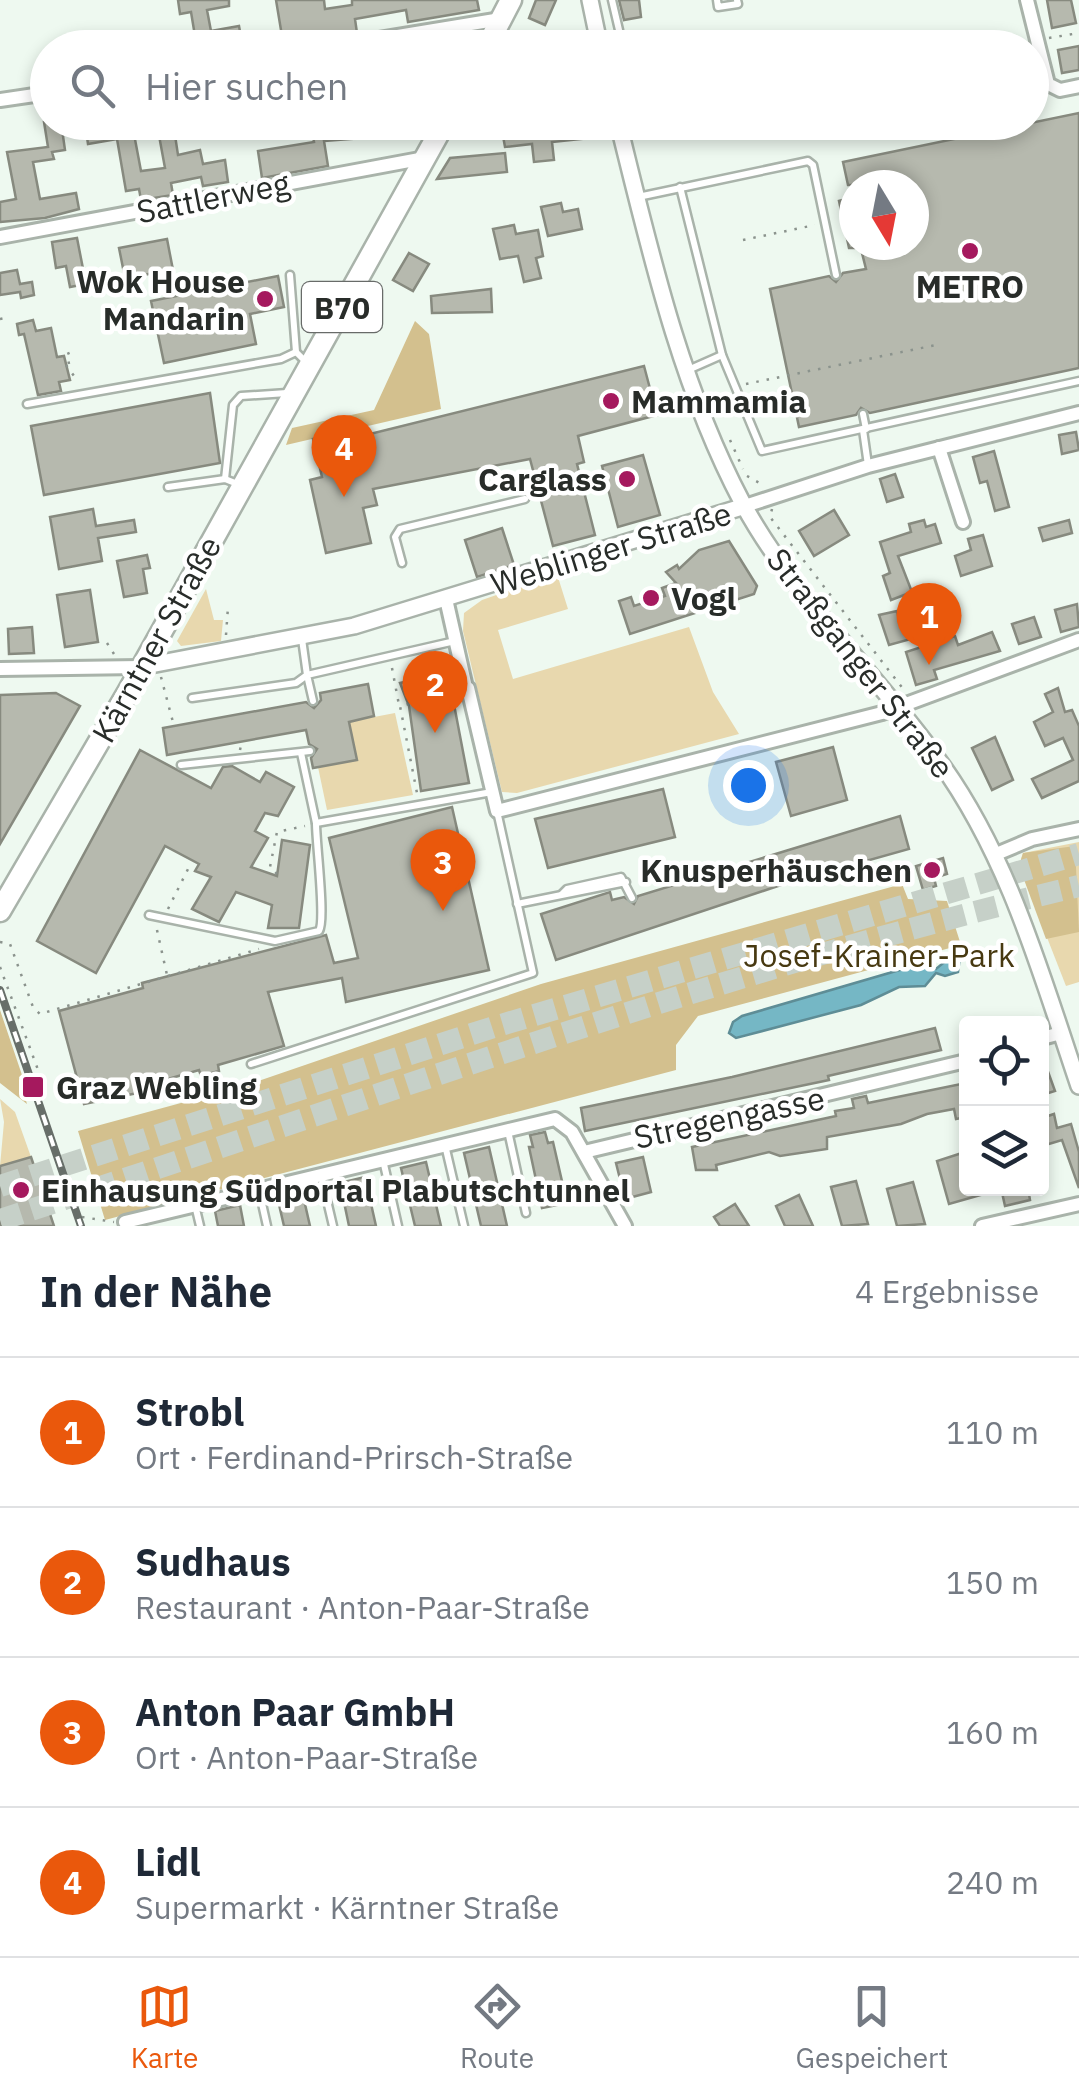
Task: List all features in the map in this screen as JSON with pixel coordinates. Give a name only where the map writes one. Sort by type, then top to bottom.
[{"type":"main road","name":"Kärntner Straße","points":[[0,911],[140,666],[233,482],[292,394],[302,359],[435,140]]},
{"type":"street","points":[[590,0],[596,30]]},
{"type":"street","points":[[1026,0],[1034,30]]},
{"type":"street","points":[[411,30],[506,10]]},
{"type":"street","points":[[1049,84],[1060,90],[1079,86]]},
{"type":"street","points":[[0,100],[30,95]]},
{"type":"street","name":"Straßganger Straße","points":[[622,140],[688,370],[744,506],[949,776],[994,855],[1018,908],[1079,1086]]},
{"type":"street","name":"Sattlerweg","points":[[0,237],[426,158]]},
{"type":"street","name":"Weblinger Straße","points":[[140,666],[302,639],[446,600],[868,466],[1079,413]]},
{"type":"street","points":[[939,448],[963,522]]},
{"type":"street","points":[[446,600],[497,811],[896,707],[1079,640]]},
{"type":"street","points":[[0,669],[140,666]]},
{"type":"street","points":[[994,855],[1032,839],[1079,829]]},
{"type":"street","points":[[1049,1036],[1061,1033]]},
{"type":"street","name":"Stregengasse","points":[[584,1152],[959,1063]]},
{"type":"street","points":[[126,1224],[556,1119],[569,1128],[623,1226]]},
{"type":"street","points":[[982,1226],[1079,1204]]},
{"type":"lane","points":[[612,0],[619,30]]},
{"type":"lane","points":[[718,4],[738,4],[737,0]]},
{"type":"lane","points":[[637,198],[808,161],[813,165],[836,275]]},
{"type":"lane","points":[[680,187],[722,355],[762,451],[1079,380]]},
{"type":"lane","points":[[27,404],[281,359],[302,359],[290,275]]},
{"type":"lane","points":[[688,370],[722,355]]},
{"type":"lane","points":[[168,487],[233,482],[234,405],[241,396],[268,391],[292,394]]},
{"type":"lane","points":[[864,414],[868,466]]},
{"type":"lane","points":[[402,563],[395,538],[400,529],[525,499]]},
{"type":"lane","points":[[302,639],[313,701]]},
{"type":"lane","points":[[192,698],[296,683],[307,675],[456,640]]},
{"type":"lane","points":[[149,915],[268,940],[294,939],[322,928],[316,824],[306,752],[182,765]]},
{"type":"lane","points":[[316,824],[492,792]]},
{"type":"lane","points":[[252,1064],[533,974],[497,811]]},
{"type":"lane","points":[[517,904],[616,878],[626,882],[632,898]]},
{"type":"lane","points":[[562,894],[598,893],[626,882]]},
{"type":"lane","points":[[508,1130],[526,1213]]},
{"type":"lane","points":[[445,1146],[464,1226]]},
{"type":"lane","points":[[382,1160],[398,1226]]},
{"type":"lane","points":[[321,1175],[333,1226]]},
{"type":"lane","points":[[259,1190],[268,1226]]},
{"type":"lane","points":[[195,1205],[200,1226]]},
{"type":"path","points":[[1049,38],[1079,32]]},
{"type":"path","points":[[743,240],[824,224]]},
{"type":"path","points":[[0,319],[10,317]]},
{"type":"path","points":[[735,386],[941,344]]},
{"type":"path","points":[[72,352],[67,354],[68,365],[71,376],[78,380]]},
{"type":"path","points":[[728,435],[747,477],[767,486]]},
{"type":"path","points":[[222,642],[228,607]]},
{"type":"path","points":[[107,643],[115,655]]},
{"type":"path","points":[[389,655],[420,803]]},
{"type":"path","points":[[162,678],[174,726]]},
{"type":"path","points":[[400,706],[410,704]]},
{"type":"path","points":[[277,874],[270,868],[277,832],[316,824]]},
{"type":"path","points":[[0,942],[10,944],[32,1007],[40,1014],[258,951],[268,940]]},
{"type":"path","points":[[0,967],[44,1086],[33,1087]]},
{"type":"path","points":[[82,1217],[126,1224]]},
{"type":"shaded area","points":[[557,574],[568,609],[498,630],[513,679],[689,627],[713,692],[739,734],[517,793],[502,792],[463,631],[464,613],[482,600]]},
{"type":"shaded area","points":[[206,589],[214,620],[223,620],[221,641],[181,646],[177,641]]},
{"type":"shaded area","points":[[395,713],[413,795],[327,810],[318,767],[356,760],[327,726]]},
{"type":"shaded area","name":"Josef-Krainer-Park","points":[[1079,842],[1079,982],[1066,986],[1019,866],[1023,853]]},
{"type":"shaded area","points":[[0,1099],[15,1112],[31,1157],[0,1166],[4,1122]]},
{"type":"green space","points":[[415,321],[429,334],[441,409],[286,445],[292,428],[374,410]]},
{"type":"green space","name":"Josef-Krainer-Park","points":[[1075,846],[1079,932],[1046,939],[1019,866],[1023,853]]},
{"type":"green space","name":"Josef-Krainer-Park","points":[[902,884],[908,899],[947,901],[961,945],[698,1016],[676,1045],[676,1070],[105,1220],[78,1131],[247,1085],[541,984]]},
{"type":"green space","points":[[0,1010],[22,1075],[19,1077],[27,1104],[0,1083]]},
{"type":"water","points":[[953,955],[960,957],[958,972],[945,976],[936,973],[925,986],[899,987],[861,1005],[736,1038],[729,1033],[733,1022],[742,1016],[927,962],[936,969]]},
{"type":"building","points":[[178,0],[229,0],[229,6],[207,10],[211,30],[194,30],[191,12],[180,14]]},
{"type":"building","points":[[276,0],[324,0],[325,9],[352,5],[352,0],[477,0],[479,10],[408,22],[406,10],[355,19],[357,30],[281,30]]},
{"type":"building","points":[[536,0],[556,0],[545,25],[529,18]]},
{"type":"building","points":[[619,0],[639,0],[641,17],[624,20]]},
{"type":"building","points":[[1047,0],[1071,0],[1076,23],[1052,28]]},
{"type":"building","points":[[1079,46],[1079,70],[1062,73],[1058,50]]},
{"type":"building","name":"METRO","points":[[1079,113],[1079,368],[870,413],[861,408],[856,415],[799,427],[770,289],[829,276],[836,282],[843,273],[866,269],[864,260],[929,260],[929,170],[845,170],[843,162],[949,140],[1049,140],[1049,119]]},
{"type":"building","points":[[47,140],[64,140],[65,150],[52,152],[54,159],[33,162],[40,199],[76,193],[79,209],[45,218],[0,222],[0,202],[16,199],[7,152],[48,147]]},
{"type":"building","points":[[117,140],[135,140],[141,171],[165,168],[160,140],[176,140],[178,155],[200,150],[203,164],[225,160],[228,182],[203,186],[201,177],[171,183],[173,195],[141,200],[139,189],[126,191]]},
{"type":"building","points":[[314,140],[337,140],[324,141],[328,166],[262,178],[258,151]]},
{"type":"building","points":[[504,140],[572,140],[552,142],[554,160],[534,162],[532,144],[505,147]]},
{"type":"building","points":[[505,153],[507,172],[437,179],[450,158]]},
{"type":"building","points":[[561,203],[563,212],[578,209],[582,229],[548,236],[541,207]]},
{"type":"building","points":[[514,225],[516,234],[538,230],[543,256],[536,258],[541,278],[524,282],[518,256],[500,259],[493,229]]},
{"type":"building","points":[[77,238],[86,284],[70,287],[66,266],[56,268],[52,242]]},
{"type":"building","points":[[167,239],[173,270],[125,278],[119,248]]},
{"type":"building","points":[[409,253],[429,264],[413,291],[393,280]]},
{"type":"building","points":[[17,270],[20,284],[32,282],[34,295],[0,295],[0,273]]},
{"type":"building","points":[[278,276],[284,307],[250,314],[256,344],[164,363],[151,301]]},
{"type":"building","points":[[491,289],[492,312],[432,313],[431,296]]},
{"type":"building","points":[[33,320],[36,331],[51,328],[57,357],[64,356],[70,380],[59,382],[61,391],[38,395],[24,334],[19,335],[17,324]]},
{"type":"building","points":[[644,366],[657,415],[578,436],[584,462],[577,464],[595,535],[553,546],[530,459],[373,489],[377,505],[363,508],[371,543],[326,553],[310,480],[322,477],[313,439],[360,428],[362,436]]},
{"type":"building","points":[[210,393],[220,463],[44,495],[31,426]]},
{"type":"building","points":[[1076,432],[1079,450],[1062,454],[1059,435]]},
{"type":"building","points":[[994,451],[1009,507],[995,511],[987,481],[980,483],[973,457]]},
{"type":"building","points":[[643,455],[660,515],[618,527],[602,466]]},
{"type":"building","points":[[895,474],[903,497],[887,502],[880,479]]},
{"type":"building","points":[[93,509],[96,526],[134,520],[136,532],[98,538],[102,561],[59,569],[50,517]]},
{"type":"building","points":[[834,510],[849,535],[814,556],[799,531]]},
{"type":"building","points":[[924,520],[926,527],[935,524],[941,543],[898,556],[912,592],[891,600],[883,576],[890,573],[880,542],[911,532],[909,524]]},
{"type":"building","points":[[1069,520],[1072,533],[1043,541],[1039,528]]},
{"type":"building","points":[[502,528],[514,565],[477,577],[465,540]]},
{"type":"building","points":[[983,535],[992,566],[961,576],[955,556],[971,550],[968,539]]},
{"type":"building","points":[[729,541],[757,586],[754,594],[630,634],[619,601],[631,597],[634,606],[665,596],[662,588],[676,583],[666,572],[677,565],[679,569],[699,550]]},
{"type":"building","points":[[147,555],[150,568],[143,569],[147,593],[124,597],[117,561]]},
{"type":"building","points":[[90,590],[98,642],[65,647],[57,595]]},
{"type":"building","points":[[1077,604],[1079,627],[1061,632],[1055,610]]},
{"type":"building","points":[[897,611],[899,619],[905,618],[911,639],[889,645],[879,615]]},
{"type":"building","points":[[1034,617],[1041,637],[1019,644],[1012,624]]},
{"type":"building","points":[[32,627],[34,653],[9,654],[8,629]]},
{"type":"building","points":[[992,632],[1000,651],[934,670],[937,679],[916,685],[906,652],[955,636],[958,645]]},
{"type":"building","points":[[448,673],[469,783],[421,791],[409,706],[400,683]]},
{"type":"building","points":[[368,684],[374,716],[349,722],[357,760],[313,768],[311,758],[317,749],[309,744],[306,730],[167,755],[163,728],[306,702],[314,708],[321,700],[320,693]]},
{"type":"building","points":[[1058,688],[1065,712],[1072,710],[1079,726],[1079,781],[1042,798],[1032,779],[1073,760],[1063,738],[1045,746],[1034,722],[1053,712],[1045,694]]},
{"type":"building","points":[[56,693],[80,706],[0,844],[0,695]]},
{"type":"building","points":[[995,737],[1013,780],[992,790],[972,748]]},
{"type":"building","points":[[833,747],[847,800],[791,816],[776,762]]},
{"type":"building","points":[[140,750],[211,788],[223,767],[232,766],[260,782],[266,772],[294,787],[278,816],[265,813],[255,831],[268,838],[251,867],[277,876],[282,840],[310,845],[299,928],[268,928],[272,905],[236,892],[219,922],[192,909],[211,877],[195,871],[199,864],[165,846],[96,973],[37,941]]},
{"type":"building","points":[[663,789],[675,837],[548,868],[535,819]]},
{"type":"building","points":[[452,807],[489,970],[346,1002],[342,978],[268,992],[284,1046],[218,1065],[219,1071],[201,1076],[199,1070],[151,1084],[152,1090],[84,1104],[59,1011],[143,988],[142,983],[326,935],[334,963],[358,958],[329,838]]},
{"type":"building","points":[[900,816],[909,849],[784,884],[556,960],[541,914],[610,892],[612,900],[624,897],[634,904],[638,896]]},
{"type":"building","name":"Knusperhäuschen","points":[[943,858],[947,874],[934,878],[936,886],[923,890],[916,866]]},
{"type":"building","points":[[935,1028],[941,1050],[828,1076],[829,1080],[585,1131],[581,1108],[732,1077]]},
{"type":"building","points":[[959,1084],[959,1118],[954,1109],[927,1114],[901,1124],[827,1137],[827,1149],[780,1156],[769,1152],[716,1165],[717,1170],[696,1170],[692,1147],[836,1116],[835,1111],[854,1108],[852,1099],[866,1096],[868,1103]]},
{"type":"building","points":[[1054,1114],[1057,1128],[1071,1124],[1079,1152],[1079,1188],[1062,1140],[1049,1144],[1049,1116]]},
{"type":"building","points":[[545,1132],[548,1143],[553,1142],[567,1203],[542,1208],[529,1147],[533,1147],[530,1135]]},
{"type":"building","points":[[489,1147],[507,1226],[481,1226],[464,1153]]},
{"type":"building","points":[[959,1154],[959,1196],[977,1196],[949,1204],[937,1161]]},
{"type":"building","name":"Einhausung Südportal Plabutschtunnel","points":[[31,1157],[54,1226],[0,1226],[0,1166]]},
{"type":"building","points":[[643,1157],[651,1192],[625,1199],[616,1163]]},
{"type":"building","points":[[426,1162],[441,1226],[415,1226],[401,1168]]},
{"type":"building","points":[[365,1177],[376,1226],[349,1226],[340,1183]]},
{"type":"building","points":[[856,1181],[868,1224],[842,1226],[831,1187]]},
{"type":"building","points":[[913,1182],[925,1224],[897,1226],[887,1189]]},
{"type":"building","points":[[302,1191],[310,1226],[284,1226],[277,1196]]},
{"type":"building","points":[[799,1195],[813,1226],[785,1226],[776,1206]]},
{"type":"building","points":[[1003,1196],[1029,1196],[1030,1200],[1005,1206]]},
{"type":"building","points":[[735,1204],[749,1226],[720,1226],[714,1217]]},
{"type":"building","points":[[240,1205],[244,1226],[218,1226],[215,1211]]},
{"type":"tunnel","points":[[0,1186],[494,1027],[1079,854]]},
{"type":"tunnel","points":[[0,1220],[671,999],[1079,886]]},
{"type":"railway","points":[[0,990],[81,1226]]},
{"type":"place","name":"METRO","points":[[970,251]]},
{"type":"place","name":"Wok House Mandarin","points":[[265,299]]},
{"type":"place","name":"Mammamia","points":[[611,401]]},
{"type":"place","name":"Carglass","points":[[627,479]]},
{"type":"place","name":"Lidl","points":[[344,497]]},
{"type":"place","name":"Vogl","points":[[651,598]]},
{"type":"place","name":"Strobl","points":[[929,665]]},
{"type":"place","name":"Sudhaus","points":[[435,733]]},
{"type":"place","name":"Knusperhäuschen","points":[[932,870]]},
{"type":"place","name":"Anton Paar GmbH","points":[[443,911]]},
{"type":"place","name":"Graz Webling","points":[[33,1087]]},
{"type":"place","name":"Einhausung Südportal Plabutschtunnel","points":[[21,1190]]}]
